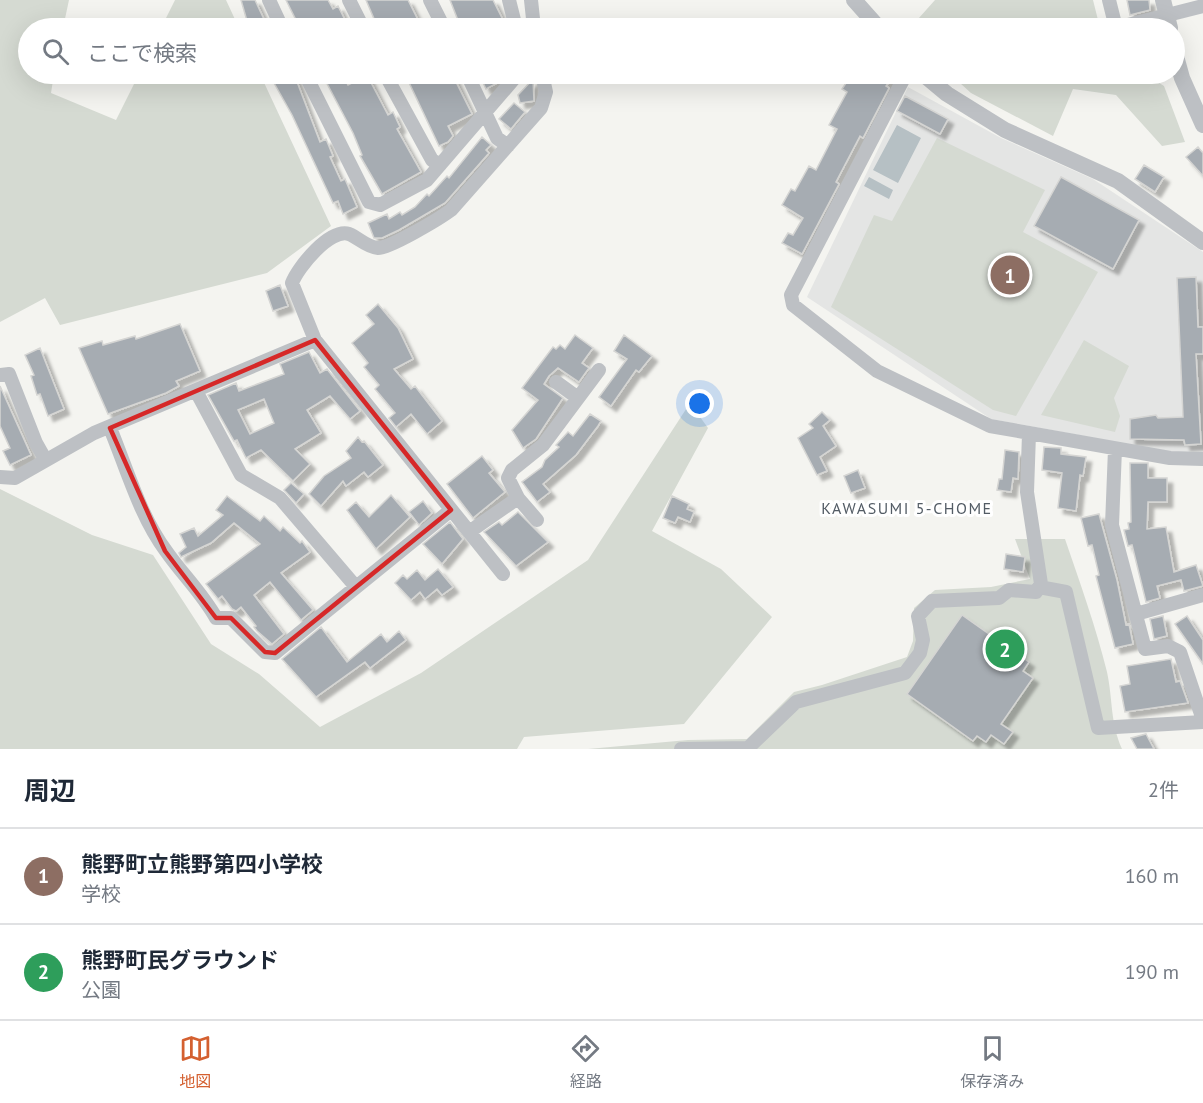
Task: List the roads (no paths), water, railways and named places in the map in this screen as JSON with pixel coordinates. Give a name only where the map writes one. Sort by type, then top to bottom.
[{"type":"street","points":[[349,0],[358,18]]},
{"type":"street","points":[[429,0],[439,18]]},
{"type":"street","points":[[509,0],[514,18]]},
{"type":"street","points":[[531,0],[533,18]]},
{"type":"street","points":[[854,0],[870,18]]},
{"type":"street","points":[[1109,0],[1114,18]]},
{"type":"street","points":[[272,1],[278,18]]},
{"type":"street","points":[[1166,15],[1203,6]]},
{"type":"street","points":[[310,84],[369,202],[380,205],[427,180],[509,84]]},
{"type":"street","points":[[390,84],[432,160],[440,165]]},
{"type":"street","points":[[472,84],[497,138],[508,146]]},
{"type":"street","points":[[503,574],[315,340],[292,283],[296,273],[318,248],[337,234],[347,233],[370,246],[380,248],[436,221],[451,210],[541,108],[546,92],[544,84]]},
{"type":"street","points":[[901,84],[791,295],[793,305],[877,371],[990,426],[1170,458],[1203,459]]},
{"type":"street","points":[[936,84],[1005,130],[1118,181],[1203,242]]},
{"type":"street","points":[[1185,84],[1203,125]]},
{"type":"street","points":[[0,477],[15,478],[94,433],[315,340]]},
{"type":"street","points":[[537,520],[518,498],[508,477],[512,470],[543,445],[599,370]]},
{"type":"street","points":[[0,375],[9,374],[36,443],[45,459]]},
{"type":"street","points":[[556,382],[578,398]]},
{"type":"street","points":[[196,391],[241,476],[280,498],[356,587]]},
{"type":"street","points":[[110,428],[148,521],[165,551],[204,596],[216,618],[231,618],[265,652],[274,653],[451,510]]},
{"type":"street","points":[[681,749],[748,748],[796,702],[905,673],[920,653],[923,640],[918,616],[932,600],[999,598],[1010,590],[1036,592],[1041,584],[1027,492],[1029,434]]},
{"type":"street","points":[[1039,587],[1066,592],[1098,728],[1203,721],[1180,652],[1168,646],[1145,649],[1112,525],[1115,449]]},
{"type":"street","points":[[469,532],[518,498]]},
{"type":"street","points":[[1136,614],[1203,594]]},
{"type":"place","name":"熊野町立熊野第四小学校","points":[[1010,275]]},
{"type":"place","name":"熊野町民グラウンド","points":[[1005,649]]},
{"type":"district","name":"KAWASUMI 5-CHOME","points":[[907,508]]}]
